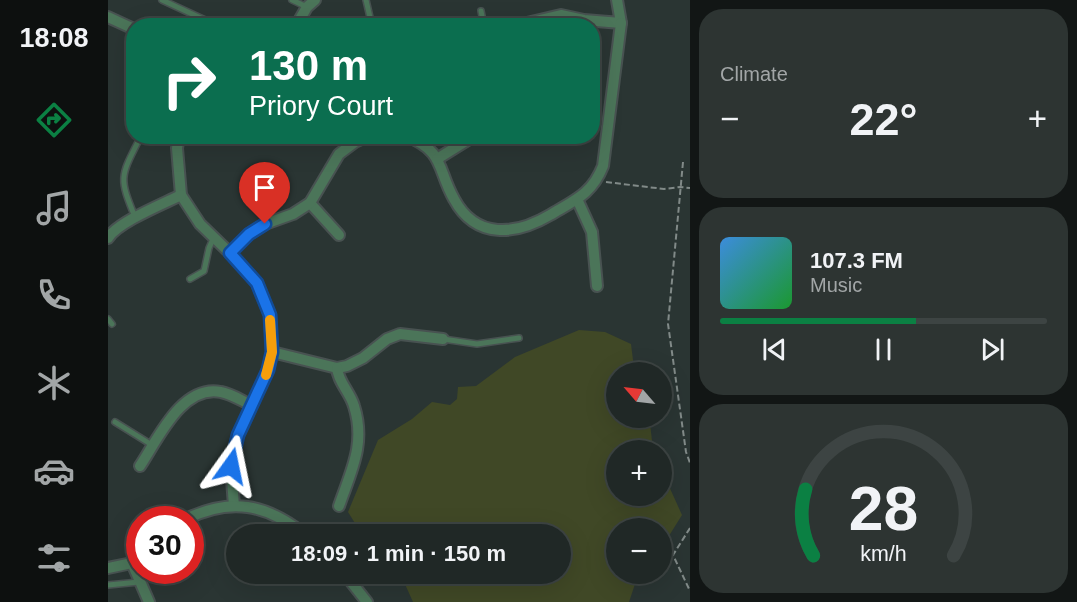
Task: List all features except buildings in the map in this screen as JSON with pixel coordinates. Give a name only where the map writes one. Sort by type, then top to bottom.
[{"type":"street","points":[[421,144],[438,159],[456,203],[470,218],[488,228],[508,230],[528,227],[577,199],[597,181],[603,166],[621,23],[617,0]]},
{"type":"street","points":[[301,18],[311,4]]},
{"type":"street","points":[[548,18],[561,15],[575,18]]},
{"type":"street","points":[[108,17],[126,25]]},
{"type":"street","points":[[600,21],[621,23]]},
{"type":"street","points":[[178,144],[181,195],[200,224],[257,283],[270,315],[272,352],[268,370],[238,435],[233,452],[231,466],[234,506]]},
{"type":"street","points":[[230,253],[249,234],[265,224],[293,214],[310,203],[339,154],[352,144]]},
{"type":"street","points":[[438,159],[461,144]]},
{"type":"street","points":[[108,238],[112,232],[181,195]]},
{"type":"street","points":[[577,199],[592,232],[597,286]]},
{"type":"street","points":[[310,203],[339,235]]},
{"type":"street","points":[[272,352],[337,368],[363,358],[387,339],[400,334],[443,339]]},
{"type":"street","points":[[337,368],[338,375],[354,403],[360,428],[360,444],[339,506]]},
{"type":"street","points":[[140,466],[181,405],[199,393],[223,392],[251,405]]},
{"type":"street","points":[[204,512],[234,506],[260,509],[273,513],[291,524]]},
{"type":"street","points":[[108,568],[126,563]]},
{"type":"street","points":[[140,584],[149,602]]},
{"type":"street","points":[[353,584],[367,602]]},
{"type":"lane","points":[[162,0],[201,18]]},
{"type":"lane","points":[[292,0],[311,4]]},
{"type":"lane","points":[[366,0],[370,18]]},
{"type":"lane","points":[[481,11],[482,18]]},
{"type":"lane","points":[[136,218],[125,194],[123,174],[138,144]]},
{"type":"lane","points":[[190,279],[204,271],[208,248],[213,238]]},
{"type":"lane","points":[[443,339],[477,344],[519,338]]},
{"type":"lane","points":[[115,422],[153,446]]},
{"type":"lane","points":[[108,585],[126,583]]},
{"type":"path","points":[[683,162],[668,324],[686,452],[690,463]]},
{"type":"path","points":[[597,181],[664,189],[690,188]]},
{"type":"path","points":[[690,528],[673,555],[690,591]]},
{"type":"green space","points":[[579,330],[605,332],[631,344],[633,362],[606,362],[606,428],[651,428],[652,440],[606,440],[606,506],[672,506],[672,493],[682,515],[672,531],[672,518],[606,518],[606,584],[635,584],[629,602],[413,602],[405,584],[571,584],[571,524],[356,524],[348,512],[378,440],[412,419],[432,402],[450,405],[457,399],[458,387],[476,386],[515,357]]},
{"type":"slow traffic","points":[[266,375],[272,352],[270,320]]},
{"type":"route","points":[[231,466],[238,435],[268,370],[272,352],[270,315],[257,283],[230,253],[249,234],[265,224]]}]
